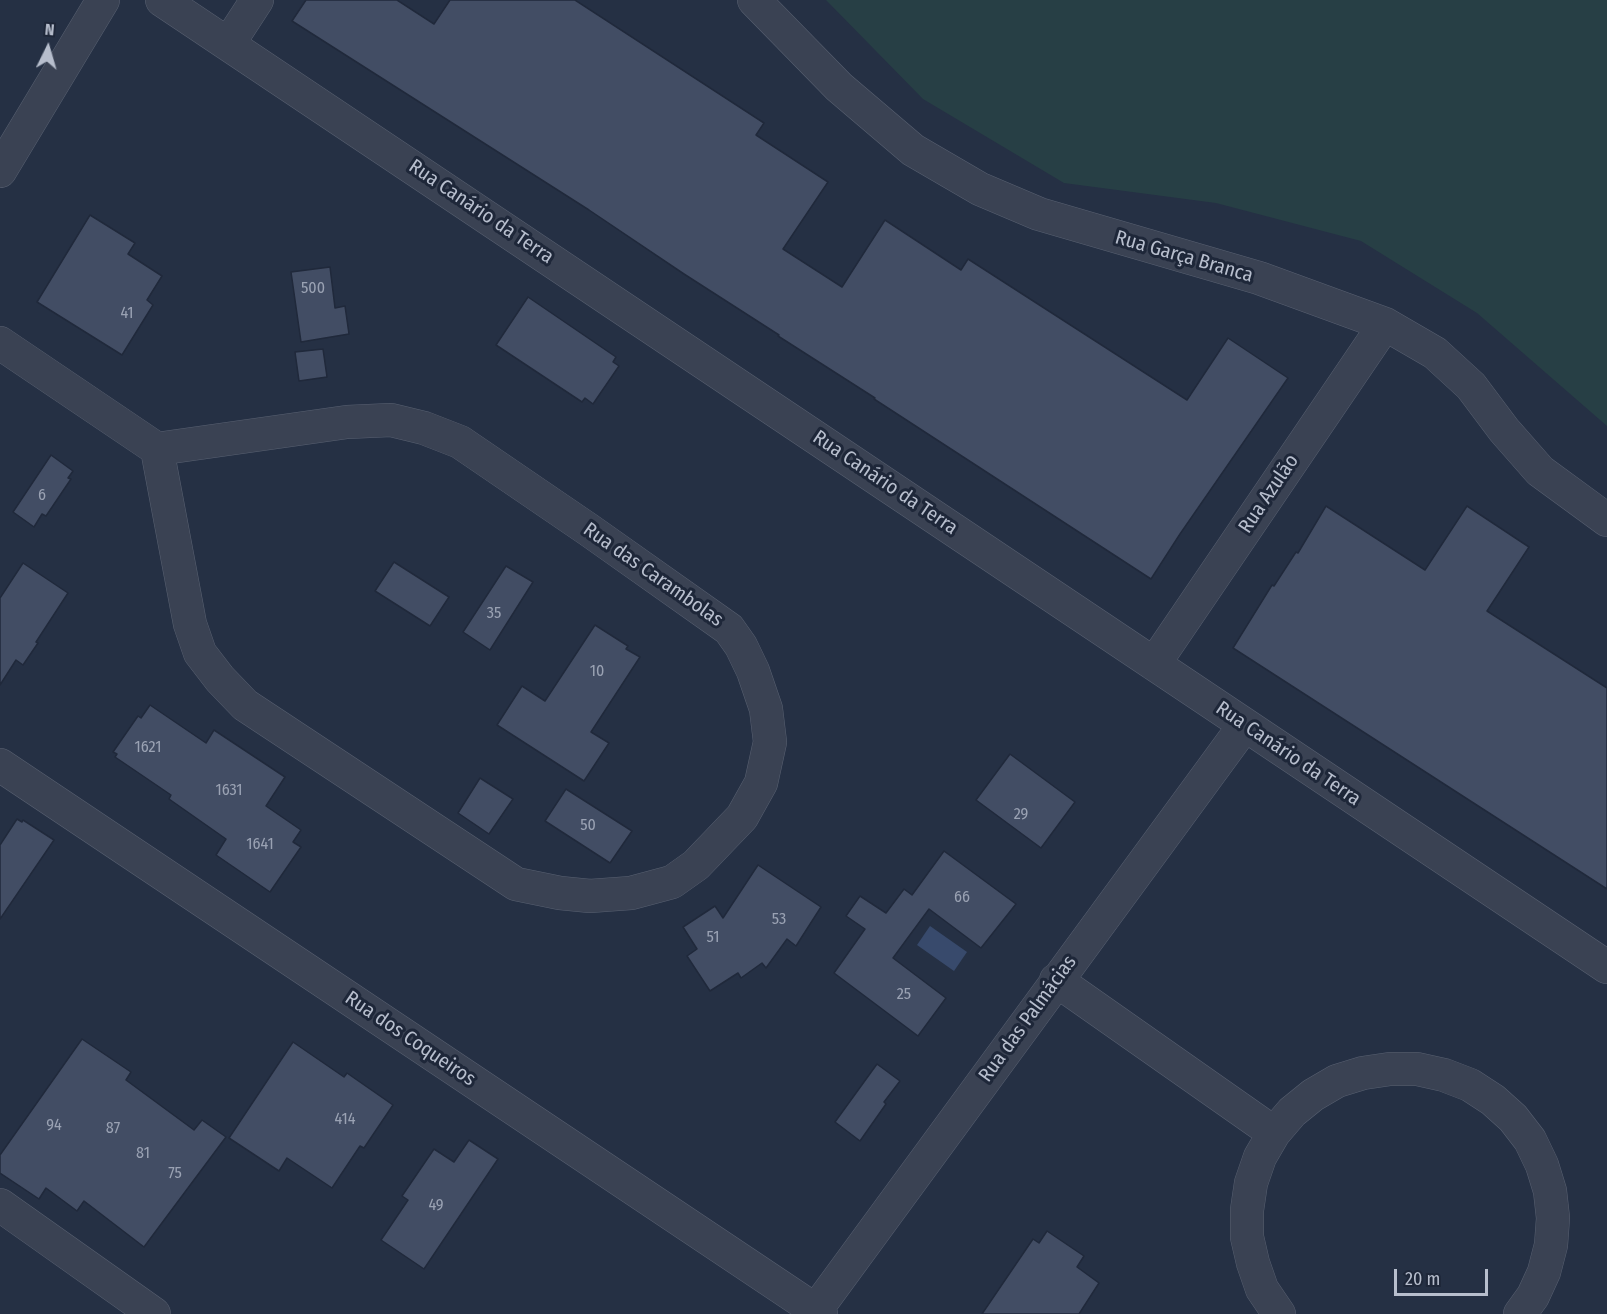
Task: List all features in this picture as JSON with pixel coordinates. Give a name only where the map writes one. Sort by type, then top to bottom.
[{"type":"street","points":[[0,171],[103,0]]},
{"type":"street","name":"Rua Canário da Terra","points":[[162,0],[1607,967]]},
{"type":"street","points":[[229,43],[257,0]]},
{"type":"street","name":"Rua Garça Branca","points":[[754,0],[839,87],[913,150],[980,189],[1038,214],[1259,279],[1384,324],[1435,354],[1471,386],[1504,430],[1540,471],[1607,520]]},
{"type":"street","name":"Rua Azulão","points":[[1154,664],[1384,324]]},
{"type":"street","points":[[0,344],[157,448]]},
{"type":"street","name":"Rua das Carambolas","points":[[391,420],[424,428],[460,442],[729,629],[741,646],[753,671],[766,709],[770,742],[761,783],[742,817],[696,866],[672,882],[631,893],[590,896],[560,893],[516,884],[245,705],[220,679],[200,653],[190,624],[157,448],[347,422],[391,420]]},
{"type":"street","name":"Rua das Palmácias","points":[[817,1313],[1056,980],[1244,726]]},
{"type":"street","name":"Rua dos Coqueiros","points":[[0,765],[817,1313]]},
{"type":"street","points":[[1056,980],[1274,1133]]},
{"type":"street","points":[[1279,1314],[1262,1289],[1252,1263],[1247,1237],[1247,1210],[1251,1183],[1260,1157],[1274,1133],[1292,1112],[1313,1095],[1337,1081],[1363,1073],[1390,1069],[1435,1073],[1470,1085],[1493,1100],[1513,1118],[1530,1140],[1542,1165],[1550,1191],[1551,1245],[1544,1272],[1533,1296],[1520,1314]]},
{"type":"street","points":[[0,1205],[154,1314]]},
{"type":"green space","points":[[826,0],[1607,0],[1607,426],[1477,313],[1361,241],[1216,203],[1064,183],[923,99]]},
{"type":"water","points":[[930,926],[967,952],[954,971],[917,945]]},
{"type":"building","points":[[306,0],[397,0],[434,24],[450,0],[575,0],[764,123],[756,135],[828,182],[783,249],[842,287],[885,220],[961,270],[968,259],[1187,400],[1228,338],[1288,378],[1151,579],[589,210],[292,21]]},
{"type":"building","points":[[90,215],[135,243],[128,254],[162,276],[147,300],[153,305],[122,355],[37,302]]},
{"type":"building","points":[[330,267],[335,308],[345,306],[349,334],[301,342],[291,272]]},
{"type":"building","points":[[528,297],[616,357],[613,362],[619,366],[593,404],[585,398],[582,402],[496,345]]},
{"type":"building","points":[[323,349],[327,377],[299,381],[295,352]]},
{"type":"building","points":[[51,455],[73,471],[68,478],[71,479],[46,516],[42,514],[34,527],[13,512]]},
{"type":"building","points":[[1326,506],[1425,570],[1467,506],[1529,547],[1487,611],[1607,688],[1607,889],[1233,648],[1272,585],[1274,586],[1296,552],[1298,553]]},
{"type":"building","points":[[394,562],[449,597],[430,626],[375,591]]},
{"type":"building","points":[[23,563],[68,593],[23,665],[16,660],[0,685],[0,598]]},
{"type":"building","points":[[506,566],[533,582],[490,650],[463,632]]},
{"type":"building","points":[[595,625],[628,646],[626,649],[640,657],[591,732],[609,743],[584,781],[497,725],[522,686],[545,701]]},
{"type":"building","points":[[150,705],[206,743],[214,730],[285,777],[266,806],[301,830],[293,842],[301,847],[270,892],[216,855],[226,839],[169,799],[171,795],[115,757],[117,754],[113,752],[138,716],[141,718]]},
{"type":"building","points":[[1010,754],[1075,802],[1041,848],[976,800]]},
{"type":"building","points":[[480,778],[513,799],[489,834],[458,813]]},
{"type":"building","points":[[566,789],[632,831],[610,863],[545,821]]},
{"type":"building","points":[[17,819],[22,822],[23,820],[54,840],[0,919],[0,845]]},
{"type":"building","points":[[944,851],[1016,904],[981,948],[929,909],[893,958],[946,998],[918,1036],[834,973],[865,929],[846,916],[860,896],[886,913],[904,889],[912,895]]},
{"type":"building","points":[[758,865],[821,907],[796,946],[787,939],[766,968],[762,963],[741,978],[738,973],[710,991],[687,956],[697,949],[683,927],[715,906],[723,918]]},
{"type":"building","points":[[82,1039],[131,1072],[126,1080],[194,1130],[202,1120],[226,1137],[144,1247],[84,1201],[77,1211],[46,1188],[39,1199],[0,1173],[0,1155]]},
{"type":"building","points":[[293,1042],[344,1077],[347,1073],[393,1105],[364,1148],[360,1146],[332,1188],[287,1158],[279,1171],[229,1138]]},
{"type":"building","points":[[877,1064],[900,1081],[860,1141],[835,1122]]},
{"type":"building","points":[[469,1140],[498,1159],[424,1269],[381,1240],[408,1200],[402,1196],[434,1149],[454,1162]]},
{"type":"building","points":[[1047,1231],[1084,1256],[1077,1267],[1099,1283],[1079,1314],[982,1314],[1033,1239],[1039,1243]]}]
